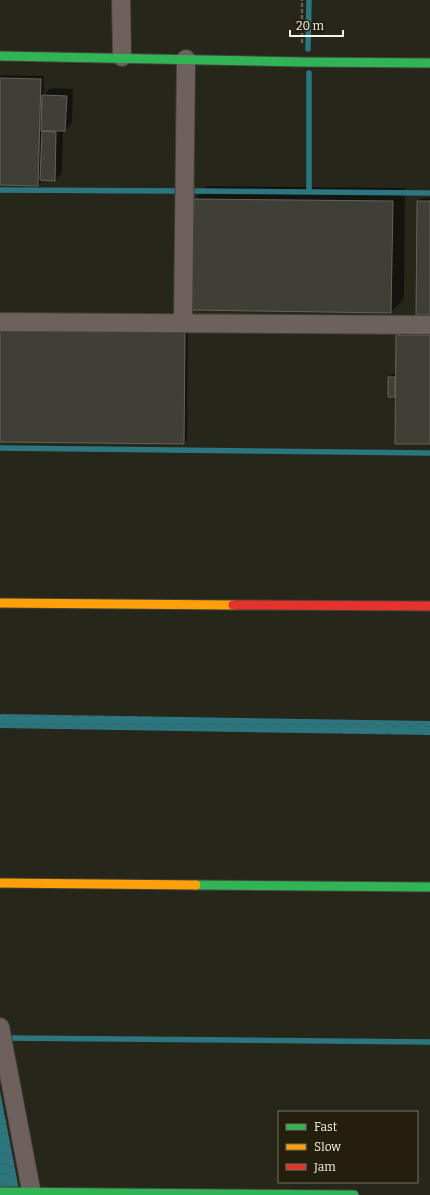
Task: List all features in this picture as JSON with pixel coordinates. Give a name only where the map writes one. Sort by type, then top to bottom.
[{"type":"street","points":[[122,0],[122,57]]},
{"type":"street","points":[[0,56],[430,63]]},
{"type":"street","points":[[183,323],[186,59]]},
{"type":"street","points":[[0,322],[430,325]]},
{"type":"street","points":[[0,603],[430,606]]},
{"type":"street","points":[[0,883],[430,887]]},
{"type":"street","points":[[0,1027],[31,1193]]},
{"type":"street","points":[[0,1192],[354,1195]]},
{"type":"path","points":[[302,0],[302,62]]},
{"type":"water","points":[[0,714],[430,721],[430,735],[0,728]]},
{"type":"water","points":[[0,1091],[20,1195],[0,1193]]},
{"type":"building","points":[[0,78],[41,79],[38,186],[0,185]]},
{"type":"building","points":[[42,95],[67,96],[65,131],[41,131]]},
{"type":"building","points":[[42,131],[56,132],[55,181],[40,180]]},
{"type":"building","points":[[194,199],[393,201],[391,313],[192,310]]},
{"type":"building","points":[[417,201],[430,201],[430,315],[416,315]]},
{"type":"building","points":[[0,330],[185,332],[184,444],[0,442]]},
{"type":"building","points":[[396,335],[430,335],[430,444],[395,444]]},
{"type":"building","points":[[388,377],[395,377],[395,397],[388,397]]},
{"type":"waterway","points":[[308,49],[309,0]]},
{"type":"waterway","points":[[309,73],[309,192]]},
{"type":"waterway","points":[[0,190],[177,191]]},
{"type":"waterway","points":[[191,191],[430,193]]},
{"type":"waterway","points":[[0,448],[430,453]]},
{"type":"waterway","points":[[6,1038],[430,1042]]},
{"type":"traffic: fast","points":[[0,56],[430,63]]},
{"type":"traffic: fast","points":[[196,885],[430,887]]},
{"type":"traffic: fast","points":[[0,1192],[354,1195]]},
{"type":"traffic: slow","points":[[0,603],[233,605]]},
{"type":"traffic: slow","points":[[0,883],[196,885]]},
{"type":"traffic: jam","points":[[233,605],[430,606]]}]
